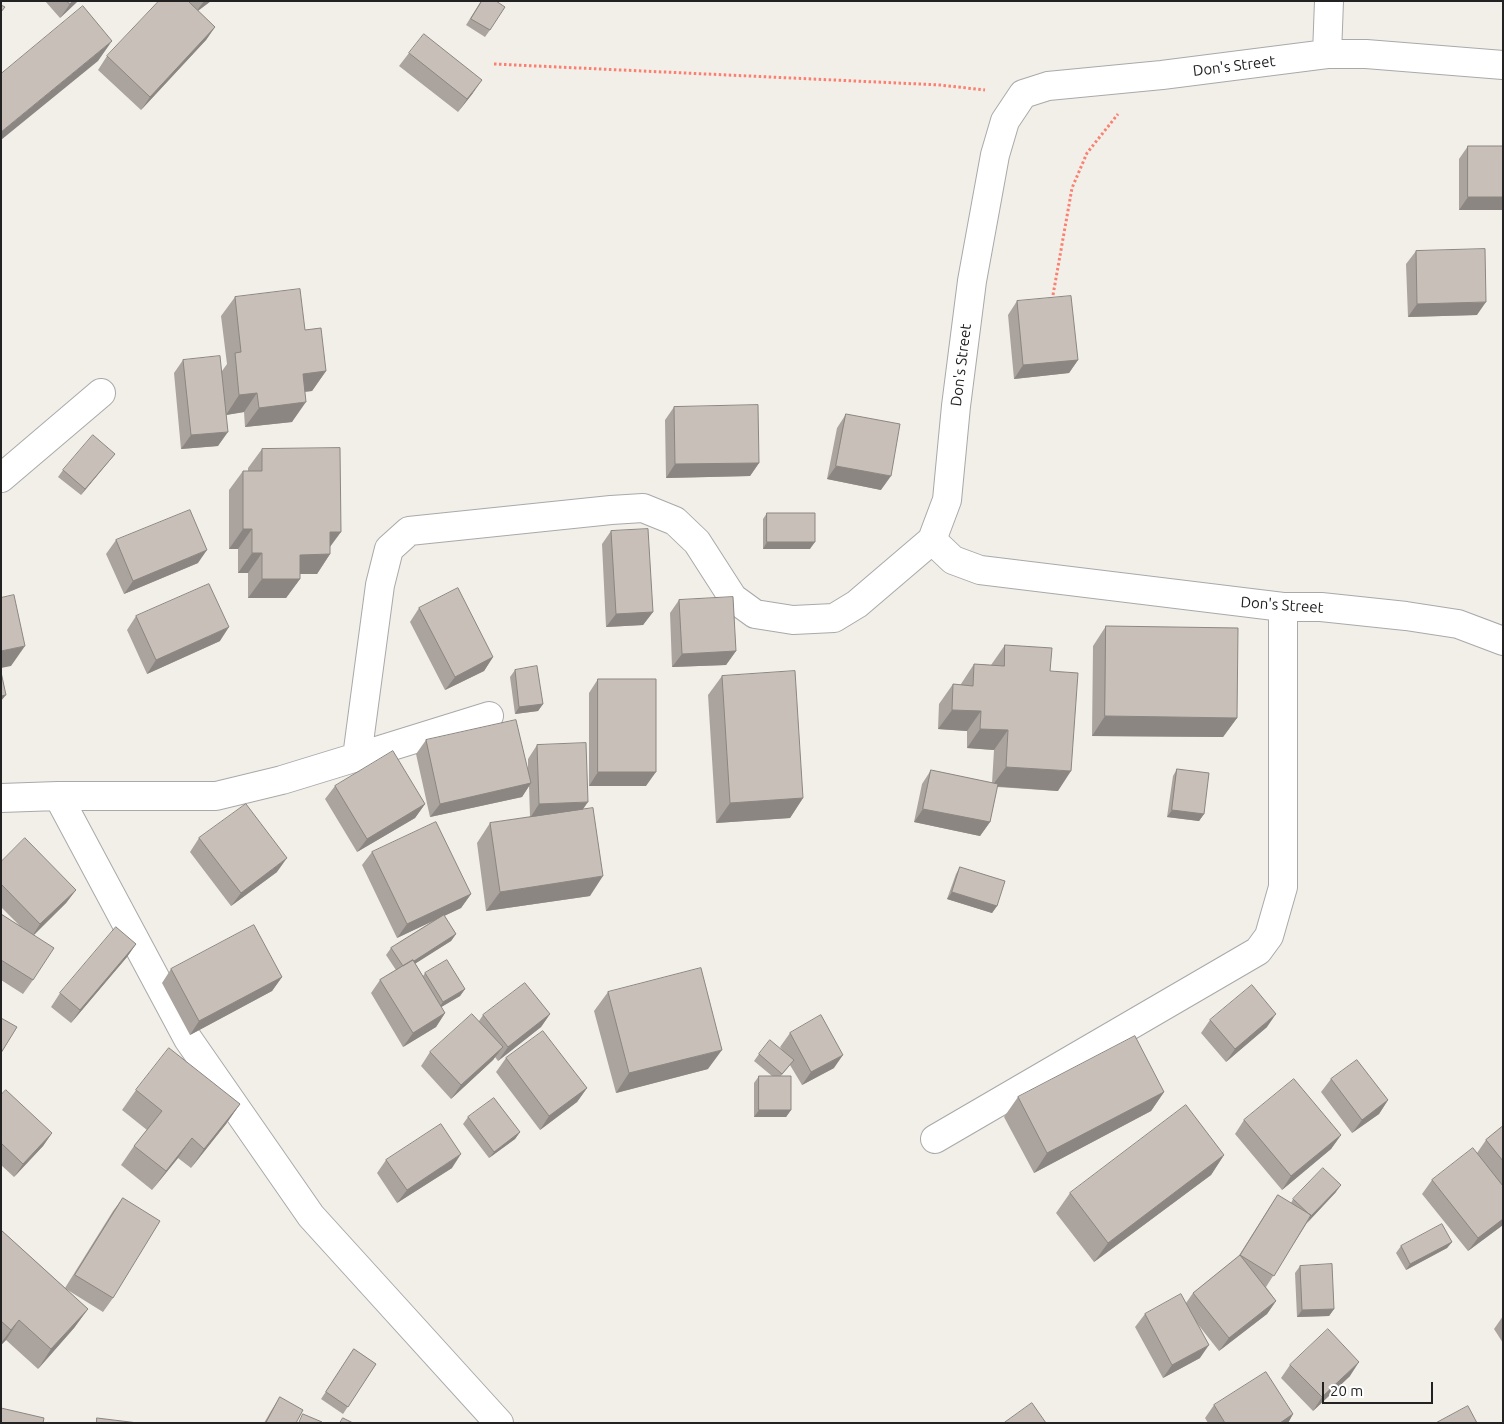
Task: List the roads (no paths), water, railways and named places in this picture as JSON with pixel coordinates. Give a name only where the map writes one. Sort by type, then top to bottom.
[{"type":"street","points":[[1327,54],[1328,1]]},
{"type":"street","name":"Don's Street","points":[[1503,65],[1366,54],[1327,54],[1162,75],[1048,86],[1023,94],[1005,121],[995,155],[972,281],[956,406],[947,500],[932,540],[952,560],[980,570],[1283,607],[1321,607],[1415,617],[1458,624],[1503,640]]},
{"type":"street","points":[[1,478],[101,393]]},
{"type":"street","points":[[357,757],[380,585],[389,549],[409,531],[601,510],[643,508],[675,521],[697,542],[733,598],[754,614],[793,620],[834,618],[857,604],[932,540]]},
{"type":"street","points":[[935,1139],[1258,951],[1269,936],[1283,887],[1283,607]]},
{"type":"street","points":[[1,798],[216,796],[282,780],[489,716]]},
{"type":"street","points":[[58,796],[188,1039],[311,1216],[499,1423]]}]
